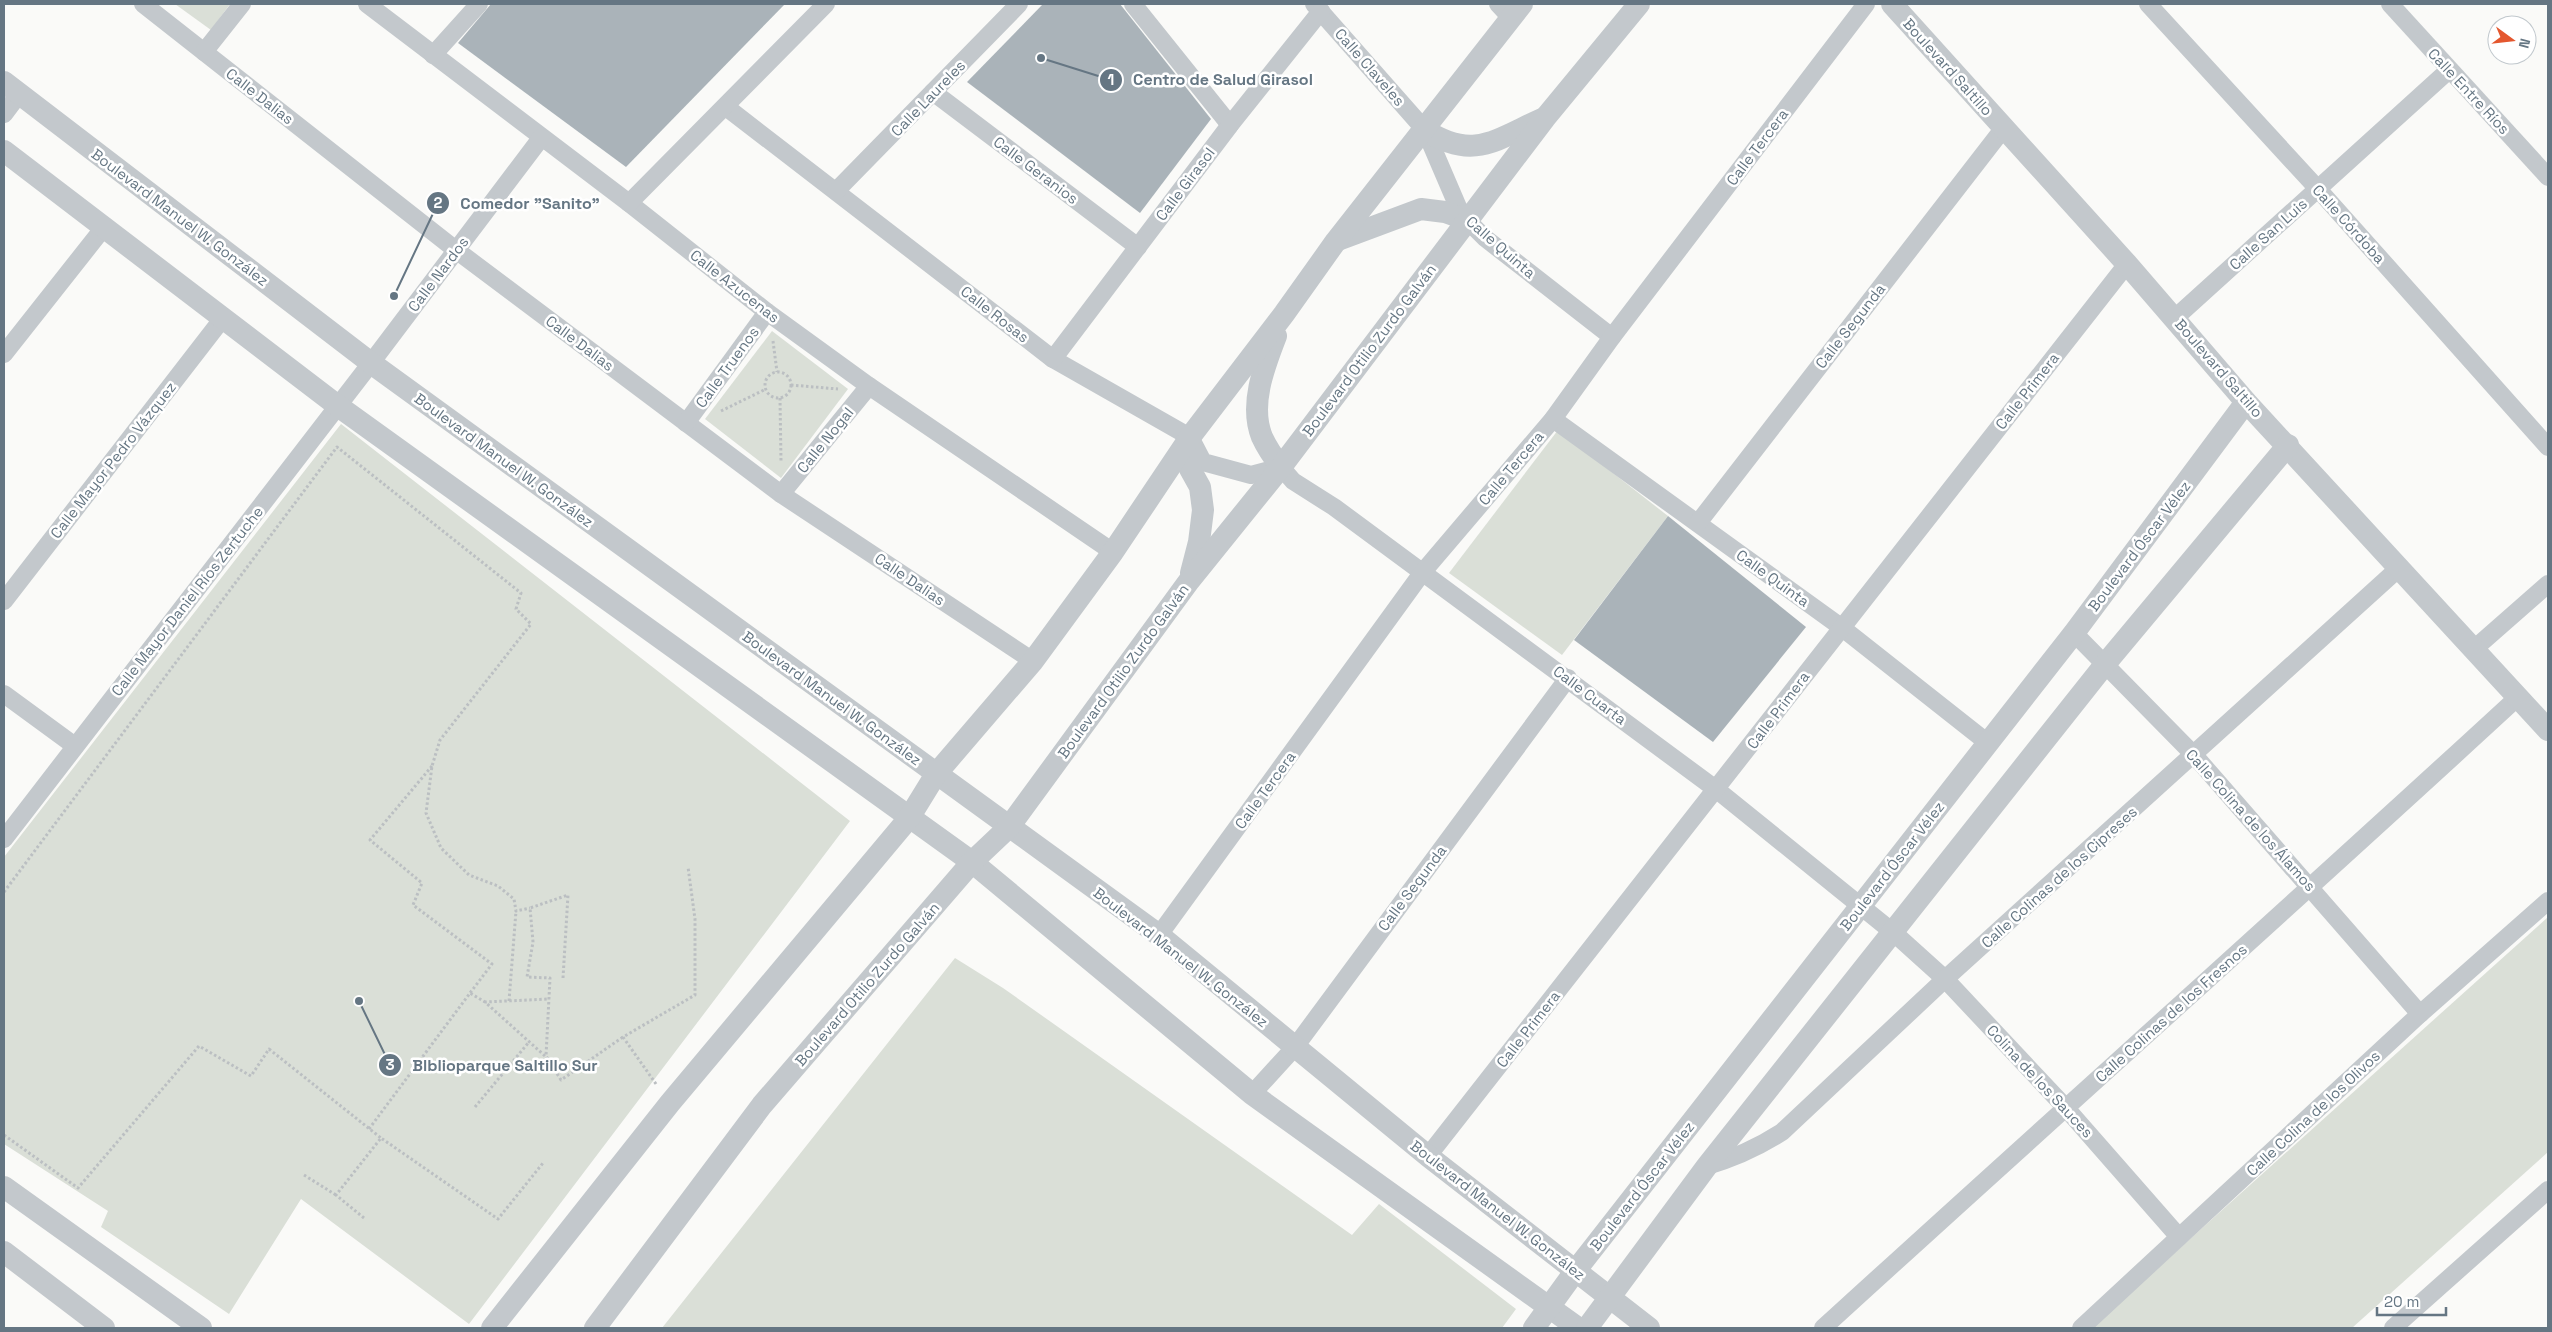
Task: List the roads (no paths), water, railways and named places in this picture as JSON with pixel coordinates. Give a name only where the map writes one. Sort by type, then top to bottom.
[{"type":"street","name":"Calle Dalias","points":[[144,4],[456,250],[781,494],[1033,661]]},
{"type":"street","points":[[204,52],[242,4]]},
{"type":"street","name":"Calle Azucenas","points":[[368,4],[541,138],[629,203],[767,312],[869,386],[1113,552]]},
{"type":"street","points":[[433,55],[479,4]]},
{"type":"street","points":[[629,203],[826,4]]},
{"type":"street","name":"Calle Laureles","points":[[836,191],[1019,4]]},
{"type":"street","points":[[1133,4],[1230,124]]},
{"type":"street","name":"Boulevard Otilio Zurdo Galván","points":[[595,1328],[762,1105],[972,862],[1009,827],[1189,581],[1281,467],[1545,118],[1639,4]]},
{"type":"street","name":"Calle Tercera","points":[[1159,935],[1422,573],[1553,419],[1612,337],[1866,4]]},
{"type":"street","name":"Boulevard Saltillo","points":[[1892,4],[2127,264],[2246,402],[2288,445],[2548,730]]},
{"type":"street","name":"Calle Córdoba","points":[[2148,4],[2318,189],[2548,447]]},
{"type":"street","name":"Calle Entre Ríos","points":[[2390,4],[2548,177]]},
{"type":"street","name":"Calle Girasol","points":[[1053,359],[1317,7]]},
{"type":"street","name":"Calle Claveles","points":[[1317,7],[1425,130]]},
{"type":"street","points":[[492,1328],[670,1103],[909,818],[936,774],[1033,661],[1113,552],[1190,437],[1284,314],[1336,241],[1425,130],[1510,9]]},
{"type":"street","name":"Calle San Luis","points":[[2175,318],[2449,70]]},
{"type":"street","points":[[4,114],[11,88]]},
{"type":"street","name":"Boulevard Manuel W. González","points":[[11,88],[371,363],[1159,935],[1428,1156],[1649,1328]]},
{"type":"street","name":"Calle Geranios","points":[[933,92],[1138,247]]},
{"type":"street","name":"Calle Rosas","points":[[726,107],[1053,359],[1190,437]]},
{"type":"street","points":[[1425,130],[1451,144],[1472,146],[1484,144],[1545,118]]},
{"type":"street","name":"Calle Segunda","points":[[1698,523],[2003,129]]},
{"type":"street","name":"Calle Quinta","points":[[1425,130],[1453,196],[1467,220],[1485,238],[1612,337]]},
{"type":"street","name":"Calle Nardos","points":[[371,363],[541,138]]},
{"type":"street","points":[[4,152],[105,226],[338,406],[972,862],[1252,1094],[1578,1328]]},
{"type":"street","points":[[1336,241],[1421,209],[1445,212],[1467,220]]},
{"type":"street","points":[[4,354],[105,226]]},
{"type":"street","name":"Calle Primera","points":[[1428,1156],[1717,790],[1841,627],[2127,264]]},
{"type":"street","name":"Calle Truenos","points":[[686,423],[767,312]]},
{"type":"street","points":[[1190,437],[1203,462],[1251,475],[1281,467],[1262,436],[1258,414],[1263,371],[1284,314]]},
{"type":"street","name":"Calle Mayor Pedro Vázquez","points":[[4,601],[223,318]]},
{"type":"street","name":"Calle Mayor Daniel Ríos Zertuche","points":[[4,839],[371,363]]},
{"type":"street","name":"Calle Nogal","points":[[781,494],[869,386]]},
{"type":"street","name":"Boulevard Óscar Vélez","points":[[1534,1328],[1576,1270],[2074,632],[2246,402]]},
{"type":"street","name":"Calle Quinta","points":[[1553,419],[1841,627],[1988,743]]},
{"type":"street","points":[[1189,581],[1199,542],[1203,510],[1200,487],[1190,469],[1190,437]]},
{"type":"street","points":[[1588,1328],[1707,1166],[1894,933],[2106,663],[2288,445]]},
{"type":"street","name":"Calle Cuarta","points":[[1281,467],[1293,481],[1334,507],[1568,678],[1717,790],[1894,933]]},
{"type":"street","name":"Calle Colinas de los Cipreses","points":[[1707,1166],[1738,1157],[1782,1132],[1945,979],[2399,568]]},
{"type":"street","points":[[2474,649],[2548,584]]},
{"type":"street","name":"Calle Colina de los Álamos","points":[[2074,632],[2194,755],[2312,887],[2420,1014]]},
{"type":"street","name":"Calle Segunda","points":[[1252,1094],[1295,1047],[1568,678]]},
{"type":"street","points":[[4,694],[74,746]]},
{"type":"street","name":"Calle Colinas de los Fresnos","points":[[1823,1328],[2065,1107],[2312,887],[2518,697]]},
{"type":"street","name":"Calle Colina de los Olivos","points":[[2081,1328],[2420,1014],[2548,901]]},
{"type":"street","name":"Colina de los Sauces","points":[[1894,933],[1945,979],[2065,1107],[2179,1237]]},
{"type":"street","points":[[4,1187],[201,1328]]},
{"type":"street","points":[[2393,1328],[2548,1190]]},
{"type":"street","points":[[4,1252],[104,1328]]},
{"type":"place","name":"Centro de Salud Girasol","points":[[1041,58]]},
{"type":"place","name":"Comedor \"Sanito\"","points":[[394,296]]},
{"type":"place","name":"Blblioparque Saltillo Sur","points":[[359,1001]]}]
